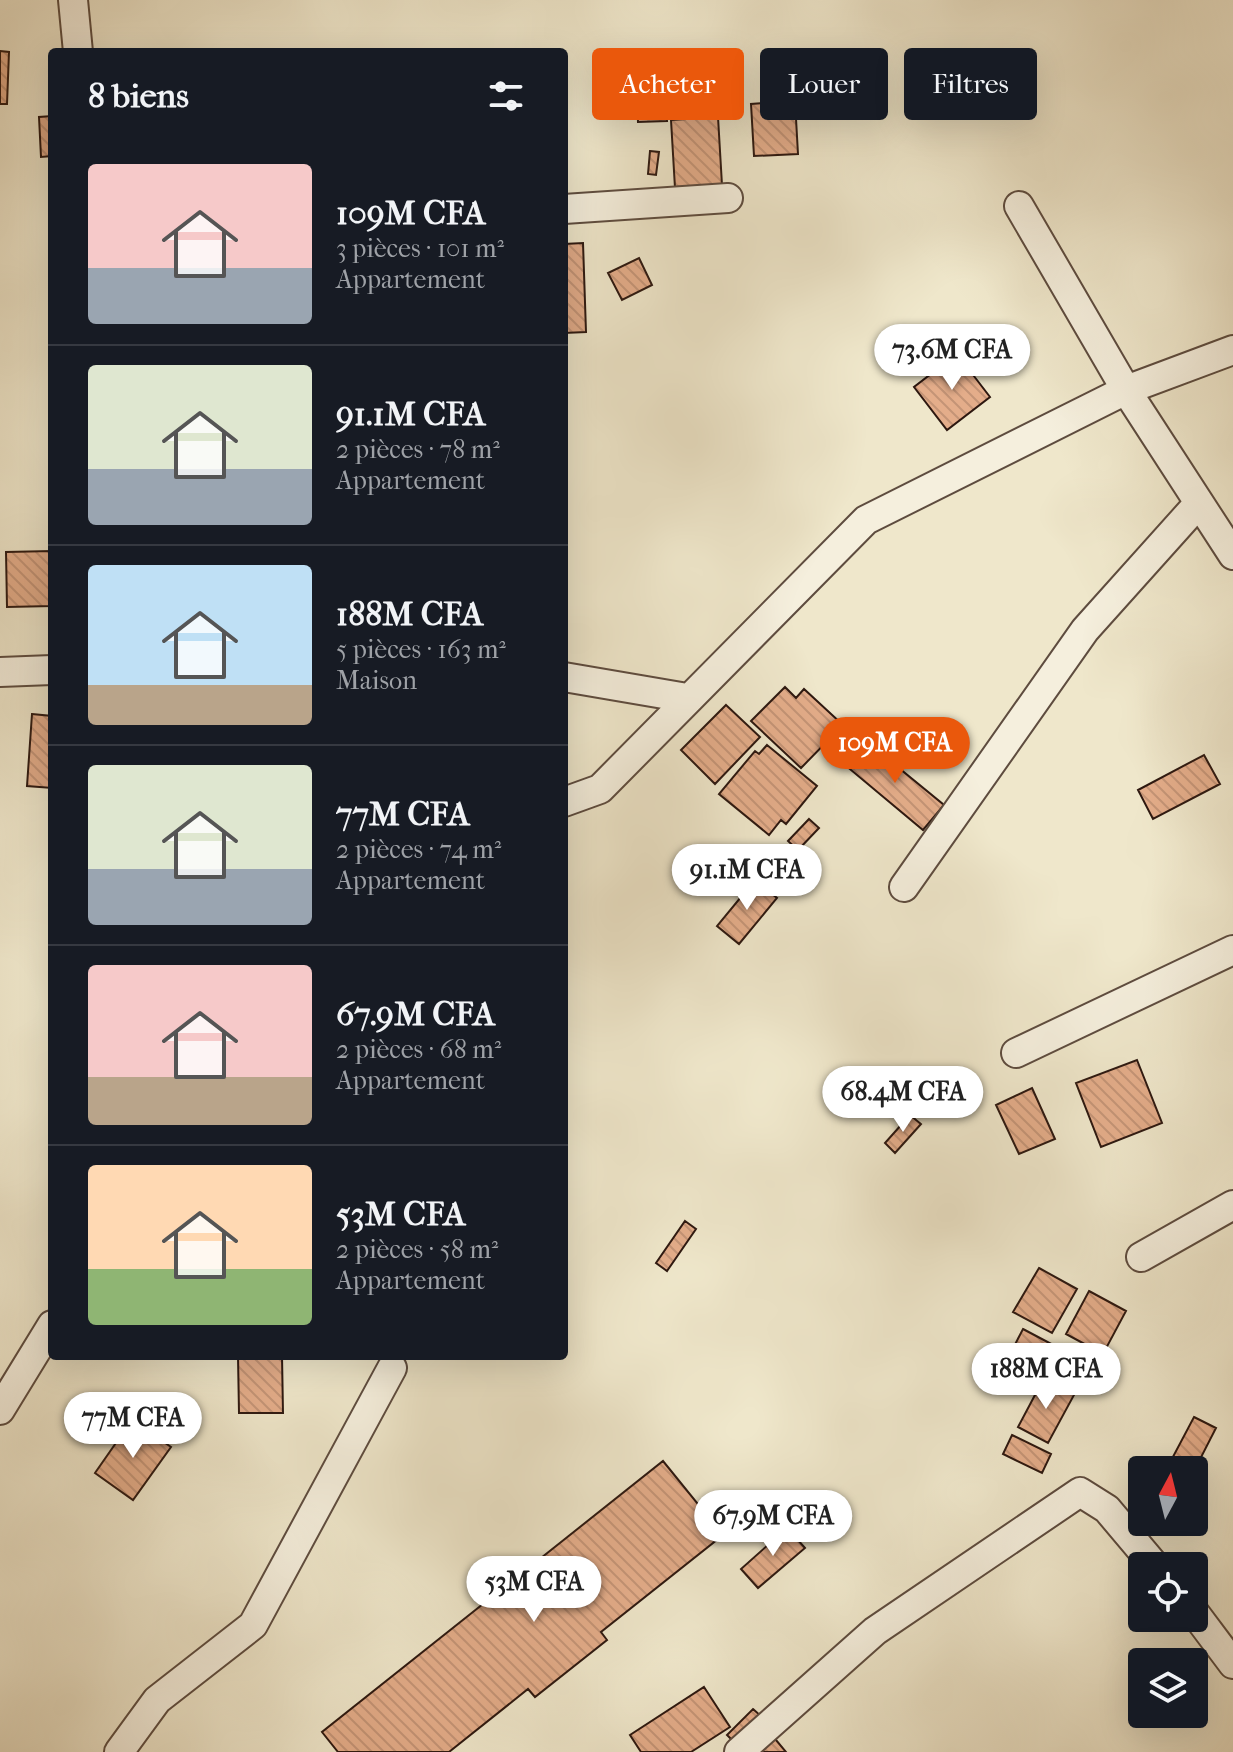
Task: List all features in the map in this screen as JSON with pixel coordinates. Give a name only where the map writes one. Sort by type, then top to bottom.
[{"type":"street","points":[[73,0],[78,48]]},
{"type":"street","points":[[568,209],[728,198]]},
{"type":"street","points":[[1019,206],[1126,390],[1233,555]]},
{"type":"street","points":[[568,801],[600,789],[866,520],[1126,390],[1233,350]]},
{"type":"street","points":[[904,887],[1085,630],[1198,504]]},
{"type":"street","points":[[0,672],[48,670]]},
{"type":"street","points":[[568,678],[687,698]]},
{"type":"street","points":[[1016,1053],[1233,950]]},
{"type":"street","points":[[1141,1257],[1233,1205]]},
{"type":"street","points":[[0,1410],[48,1332]]},
{"type":"street","points":[[119,1752],[157,1700],[253,1625],[392,1368]]},
{"type":"street","points":[[739,1752],[875,1631],[1080,1492],[1107,1509],[1143,1552]]},
{"type":"street","points":[[1208,1631],[1233,1664]]},
{"type":"building","points":[[0,51],[9,52],[7,104],[0,104]]},
{"type":"building","points":[[760,103],[760,120],[796,120],[798,154],[754,156],[751,104]]},
{"type":"building","points":[[48,116],[48,156],[41,157],[39,117]]},
{"type":"building","points":[[638,120],[667,121],[638,122]]},
{"type":"building","points":[[671,120],[718,120],[722,185],[675,188]]},
{"type":"building","points":[[650,151],[659,152],[656,175],[648,174]]},
{"type":"building","points":[[583,243],[586,332],[568,333],[568,244]]},
{"type":"building","points":[[639,258],[652,285],[622,300],[608,273]]},
{"type":"building","points":[[957,354],[990,397],[947,430],[914,387]]},
{"type":"building","points":[[48,551],[48,606],[7,607],[6,552]]},
{"type":"building","points":[[785,687],[796,698],[804,689],[843,725],[801,768],[751,721]]},
{"type":"building","points":[[726,705],[760,737],[715,784],[681,750]]},
{"type":"building","points":[[32,714],[48,716],[48,788],[27,786]]},
{"type":"building","points":[[866,741],[944,805],[923,830],[845,765]]},
{"type":"building","points":[[767,745],[817,786],[786,824],[781,820],[769,835],[719,794],[755,751],[759,754]]},
{"type":"building","points":[[1204,755],[1220,784],[1153,819],[1138,790]]},
{"type":"building","points":[[809,819],[819,828],[798,850],[788,841]]},
{"type":"building","points":[[755,880],[777,898],[739,944],[717,926]]},
{"type":"building","points":[[1137,1060],[1162,1123],[1101,1147],[1076,1083]]},
{"type":"building","points":[[1032,1088],[1055,1139],[1019,1154],[996,1105]]},
{"type":"building","points":[[910,1115],[921,1124],[895,1153],[885,1143]]},
{"type":"building","points":[[685,1221],[696,1229],[667,1271],[656,1263]]},
{"type":"building","points":[[1039,1268],[1077,1289],[1052,1333],[1013,1312]]},
{"type":"building","points":[[1089,1291],[1126,1311],[1103,1354],[1066,1334]]},
{"type":"building","points":[[1023,1329],[1057,1347],[1041,1376],[1008,1358]]},
{"type":"building","points":[[238,1360],[282,1360],[283,1413],[239,1413]]},
{"type":"building","points":[[1044,1378],[1074,1395],[1048,1443],[1018,1427]]},
{"type":"building","points":[[1194,1417],[1216,1428],[1202,1456],[1173,1456]]},
{"type":"building","points":[[132,1420],[171,1447],[133,1500],[95,1473]]},
{"type":"building","points":[[1012,1435],[1051,1454],[1042,1473],[1003,1454]]},
{"type":"building","points":[[663,1461],[723,1535],[601,1632],[607,1640],[535,1697],[528,1689],[449,1752],[338,1752],[322,1732]]},
{"type":"building","points":[[787,1528],[805,1548],[758,1588],[741,1569]]},
{"type":"building","points":[[704,1687],[730,1727],[691,1752],[641,1752],[630,1735]]},
{"type":"building","points":[[753,1709],[762,1717],[736,1744],[727,1735]]},
{"type":"building","points":[[771,1734],[786,1752],[751,1752]]}]
